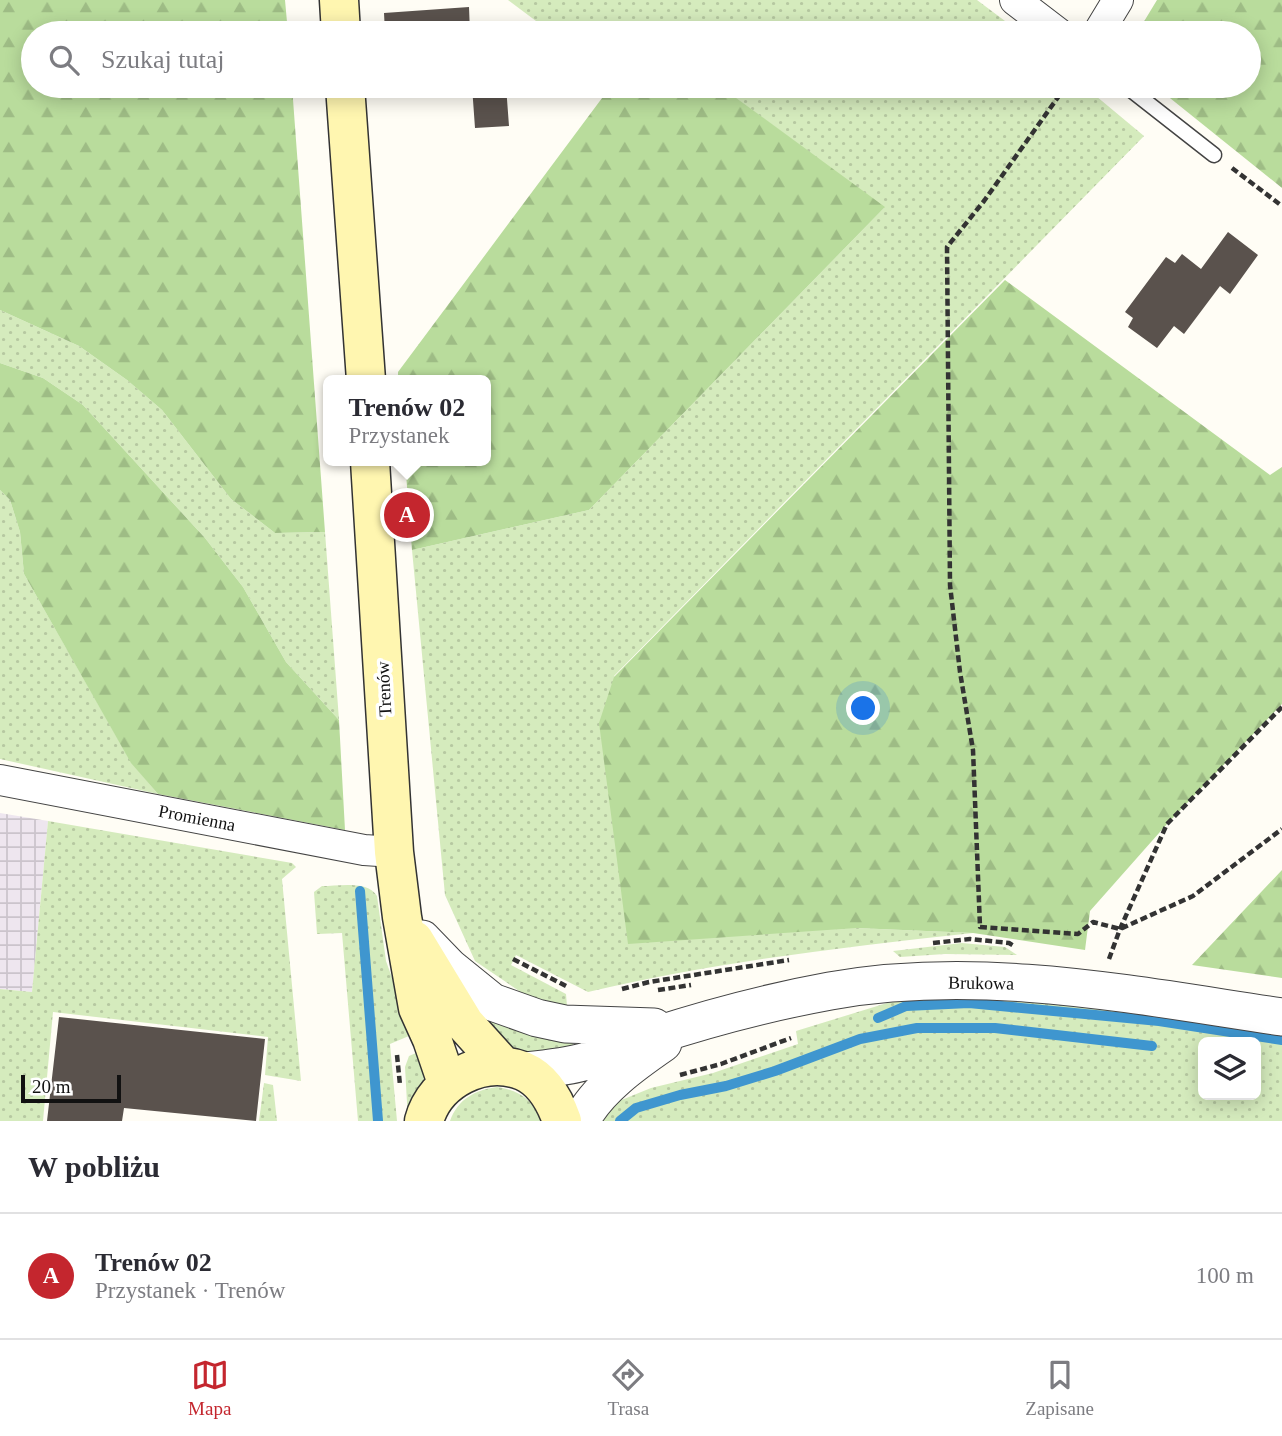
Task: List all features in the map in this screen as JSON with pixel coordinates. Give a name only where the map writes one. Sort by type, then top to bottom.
[{"type":"main road","points":[[339,0],[340,21]]},
{"type":"main road","points":[[346,98],[366,375]]},
{"type":"main road","name":"Trenów","points":[[370,466],[394,852],[402,917],[411,981],[418,1008],[447,1083]]},
{"type":"main road","name":"Trenów","points":[[402,917],[465,1024],[513,1069],[541,1084],[555,1100],[562,1121]]},
{"type":"main road","points":[[424,1121],[427,1111],[447,1083],[470,1070],[513,1069]]},
{"type":"street","points":[[1015,0],[1042,21]]},
{"type":"street","points":[[1105,21],[1118,0]]},
{"type":"street","name":"Promienna","points":[[0,780],[340,845],[394,852]]},
{"type":"street","points":[[402,917],[450,968],[492,1002],[537,1018],[565,1024],[683,1028]]},
{"type":"street","name":"Brukowa","points":[[513,1069],[588,1060],[599,1054],[683,1028],[831,991],[912,982],[996,982],[1099,988],[1282,1017]]},
{"type":"street","name":"Brukowa","points":[[581,1121],[587,1108],[620,1076],[683,1028]]},
{"type":"lane","points":[[1141,98],[1214,155]]},
{"type":"path","points":[[1057,98],[984,201],[947,247],[950,585],[960,672],[973,750],[980,927],[1078,934],[1093,922],[1120,929],[1193,896],[1282,829]]},
{"type":"path","points":[[1214,155],[1282,206]]},
{"type":"path","points":[[1105,969],[1167,824],[1282,707]]},
{"type":"path","points":[[513,960],[567,987]]},
{"type":"path","points":[[671,1077],[704,1069],[797,1036]]},
{"type":"shaded area","points":[[0,813],[48,821],[32,992],[0,989]]},
{"type":"green space","points":[[0,0],[285,0],[287,21],[21,21],[21,98],[293,98],[325,532],[275,533],[231,499],[162,410],[127,380],[79,346],[0,310]]},
{"type":"green space","points":[[508,0],[977,0],[1005,21],[536,21]]},
{"type":"green space","points":[[1157,0],[1282,0],[1282,188],[1170,98],[1261,98],[1261,21],[1144,21]]},
{"type":"green space","points":[[602,98],[736,98],[885,207],[589,510],[412,550],[405,466],[491,466],[491,375],[398,375]]},
{"type":"green space","points":[[736,98],[1098,98],[1144,136],[614,676],[856,928],[973,933],[732,964],[588,992],[516,955],[511,965],[566,994],[567,1006],[525,995],[475,961],[445,895],[412,550],[589,510],[884,208]]},
{"type":"green space","points":[[1005,280],[1270,475],[1282,467],[1282,704],[1167,824],[1090,911],[1085,950],[973,933],[856,928],[628,944],[599,723],[614,677]]},
{"type":"green space","points":[[0,310],[79,346],[127,380],[162,410],[231,499],[275,533],[325,532],[339,720],[286,662],[243,587],[205,538],[83,405],[43,378],[0,363]]},
{"type":"green space","points":[[0,363],[43,378],[83,405],[205,538],[243,587],[286,662],[339,720],[345,830],[158,794],[131,763],[24,574],[20,532],[10,500],[0,490]]},
{"type":"green space","points":[[0,490],[10,500],[20,532],[24,574],[131,762],[158,794],[0,759]]},
{"type":"green space","points":[[48,821],[292,863],[296,867],[282,879],[301,1081],[265,1075],[268,1037],[53,1012],[43,1121],[0,1121],[0,989],[32,992]]},
{"type":"green space","points":[[1282,870],[1282,978],[1192,965]]},
{"type":"green space","points":[[322,886],[360,886],[373,891],[377,896],[386,961],[416,1033],[390,1044],[397,1121],[358,1121],[342,933],[317,934],[314,892]]},
{"type":"green space","points":[[962,943],[1005,947],[1017,955],[945,954],[900,957],[893,951]]},
{"type":"green space","points":[[1028,998],[1282,1033],[1282,1121],[601,1121],[619,1101],[651,1088],[713,1073],[798,1044],[796,1031],[900,999]]},
{"type":"green space","points":[[494,1015],[571,1038],[575,1051],[559,1055],[510,1051],[479,1025]]},
{"type":"green space","points":[[423,1050],[424,1079],[408,1121],[405,1067],[409,1056]]},
{"type":"green space","points":[[264,1083],[273,1085],[277,1121],[259,1121]]},
{"type":"green space","points":[[497,1087],[524,1097],[534,1107],[541,1121],[450,1121],[453,1113],[468,1097]]},
{"type":"building","points":[[469,7],[470,21],[384,21],[384,13]]},
{"type":"building","points":[[473,98],[507,98],[509,126],[475,128]]},
{"type":"building","points":[[1228,232],[1258,255],[1230,294],[1220,286],[1184,334],[1174,326],[1157,348],[1128,327],[1133,318],[1125,312],[1166,257],[1175,263],[1182,254],[1201,269]]},
{"type":"building","points":[[59,1017],[265,1039],[256,1121],[124,1108],[122,1121],[47,1121]]},
{"type":"waterway","points":[[360,891],[378,1121]]},
{"type":"waterway","points":[[878,1018],[906,1006],[969,1003],[1159,1021],[1282,1040]]},
{"type":"waterway","points":[[620,1121],[636,1108],[775,1071],[860,1039],[917,1028],[995,1028],[1152,1046]]},
{"type":"place","name":"Trenów 02","points":[[407,515]]}]
